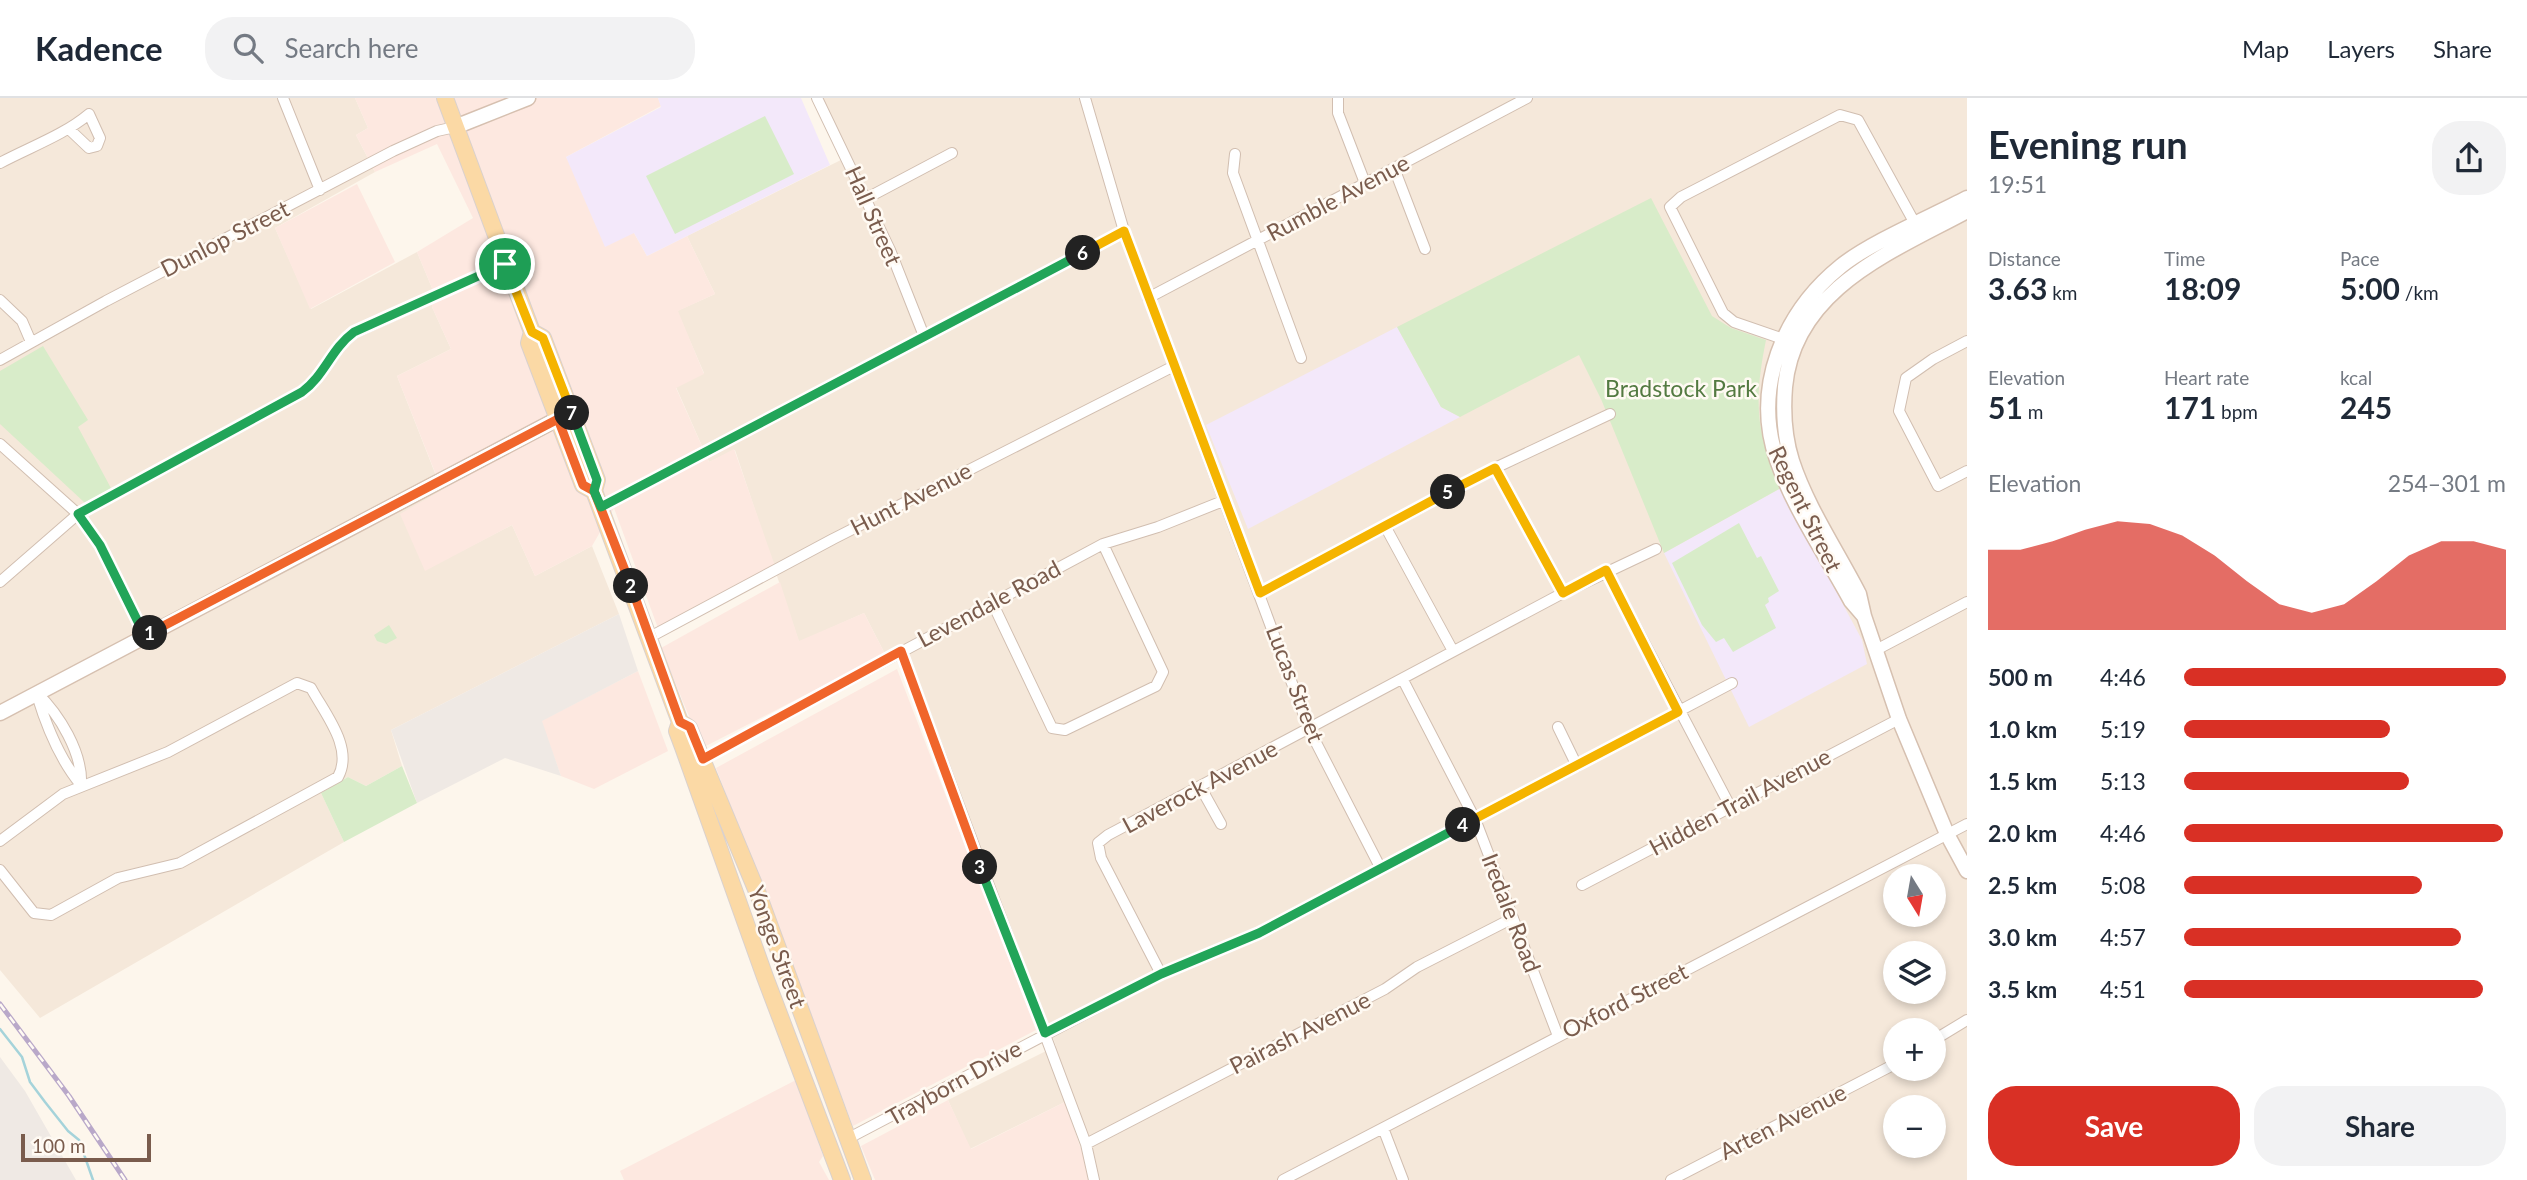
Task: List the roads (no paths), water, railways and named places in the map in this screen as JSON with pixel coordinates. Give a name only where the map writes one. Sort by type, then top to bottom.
[{"type":"main road","name":"Yonge Street","points":[[445,98],[532,332],[529,343],[564,415],[583,485],[594,491],[650,637],[680,722],[677,732],[696,762],[758,894],[863,1180]]},
{"type":"main road","name":"Yonge Street","points":[[696,762],[765,977],[842,1180]]},
{"type":"street","points":[[283,98],[320,190]]},
{"type":"street","points":[[455,127],[528,98]]},
{"type":"street","name":"Hall Street","points":[[817,98],[867,198],[923,336]]},
{"type":"street","name":"Lucas Street","points":[[1085,98],[1124,231],[1309,729],[1380,867]]},
{"type":"street","points":[[1338,98],[1338,113],[1365,183]]},
{"type":"street","name":"Rumble Avenue","points":[[1148,298],[1527,98]]},
{"type":"street","points":[[1788,341],[1734,322],[1723,313],[1670,207],[1681,197],[1840,115],[1858,120],[1919,230]]},
{"type":"street","name":"Dunlop Street","points":[[0,360],[393,151],[437,131],[455,127]]},
{"type":"street","points":[[0,163],[58,132],[70,130]]},
{"type":"street","points":[[867,198],[952,153]]},
{"type":"street","points":[[1235,154],[1233,173],[1301,358]]},
{"type":"street","points":[[1394,168],[1424,249]]},
{"type":"street","name":"Regent Street","points":[[1967,198],[1834,289],[1788,341],[1784,405],[1784,426],[1792,460],[1859,594],[1899,719],[1947,834],[1967,871]]},
{"type":"street","name":"Regent Street","points":[[1919,230],[1967,211]]},
{"type":"street","points":[[601,507],[1124,231]]},
{"type":"street","points":[[0,582],[78,514],[302,392],[315,382],[341,342],[354,332],[505,264]]},
{"type":"street","points":[[0,300],[22,321],[31,342]]},
{"type":"street","points":[[1967,341],[1933,359],[1906,378],[1899,411],[1938,486],[1967,471]]},
{"type":"street","name":"Hunt Avenue","points":[[650,637],[833,539],[1174,366]]},
{"type":"street","points":[[1260,593],[1495,468],[1610,414]]},
{"type":"street","points":[[0,713],[564,415]]},
{"type":"street","points":[[0,444],[78,514],[100,545],[145,636]]},
{"type":"street","points":[[1495,468],[1563,593]]},
{"type":"street","name":"Levendale Road","points":[[696,762],[1103,544],[1158,527],[1223,500]]},
{"type":"street","points":[[1385,526],[1452,651]]},
{"type":"street","points":[[992,602],[1052,728],[1065,730],[1156,686],[1163,672],[1103,544]]},
{"type":"street","name":"Laverock Avenue","points":[[1161,974],[1101,858],[1098,843],[1108,835],[1404,680],[1452,651],[1606,570],[1656,548]]},
{"type":"street","points":[[1606,570],[1678,712],[1730,806]]},
{"type":"street","points":[[1877,650],[1967,602]]},
{"type":"street","points":[[901,651],[1086,1144],[1094,1180]]},
{"type":"street","name":"Iredale Road","points":[[1404,680],[1475,819],[1558,1035]]},
{"type":"street","name":"Trayborn Drive","points":[[849,1138],[1161,974],[1259,933],[1732,682]]},
{"type":"street","points":[[0,841],[63,794],[168,752],[297,683],[311,688],[344,750],[344,766],[338,777],[180,863],[118,878],[51,915],[34,914],[0,870]]},
{"type":"street","points":[[37,693],[53,709],[71,774],[81,785]]},
{"type":"street","name":"Hidden Trail Avenue","points":[[1582,885],[1899,719]]},
{"type":"street","points":[[1558,727],[1577,766]]},
{"type":"street","points":[[1201,788],[1220,824]]},
{"type":"street","name":"Oxford Street","points":[[1283,1180],[1967,824]]},
{"type":"street","name":"Pairash Avenue","points":[[1086,1144],[1385,989],[1418,967],[1513,918]]},
{"type":"street","points":[[1946,1033],[1967,1020]]},
{"type":"street","name":"Arten Avenue","points":[[1671,1180],[1883,1070]]},
{"type":"street","points":[[1383,1128],[1403,1180]]},
{"type":"waterway","points":[[0,1029],[22,1057],[30,1082],[68,1131],[79,1140],[93,1180]]},
{"type":"railway","points":[[0,1004],[69,1096],[125,1180]]},
{"type":"park label","name":"Bradstock Park","points":[[1681,389]]}]
